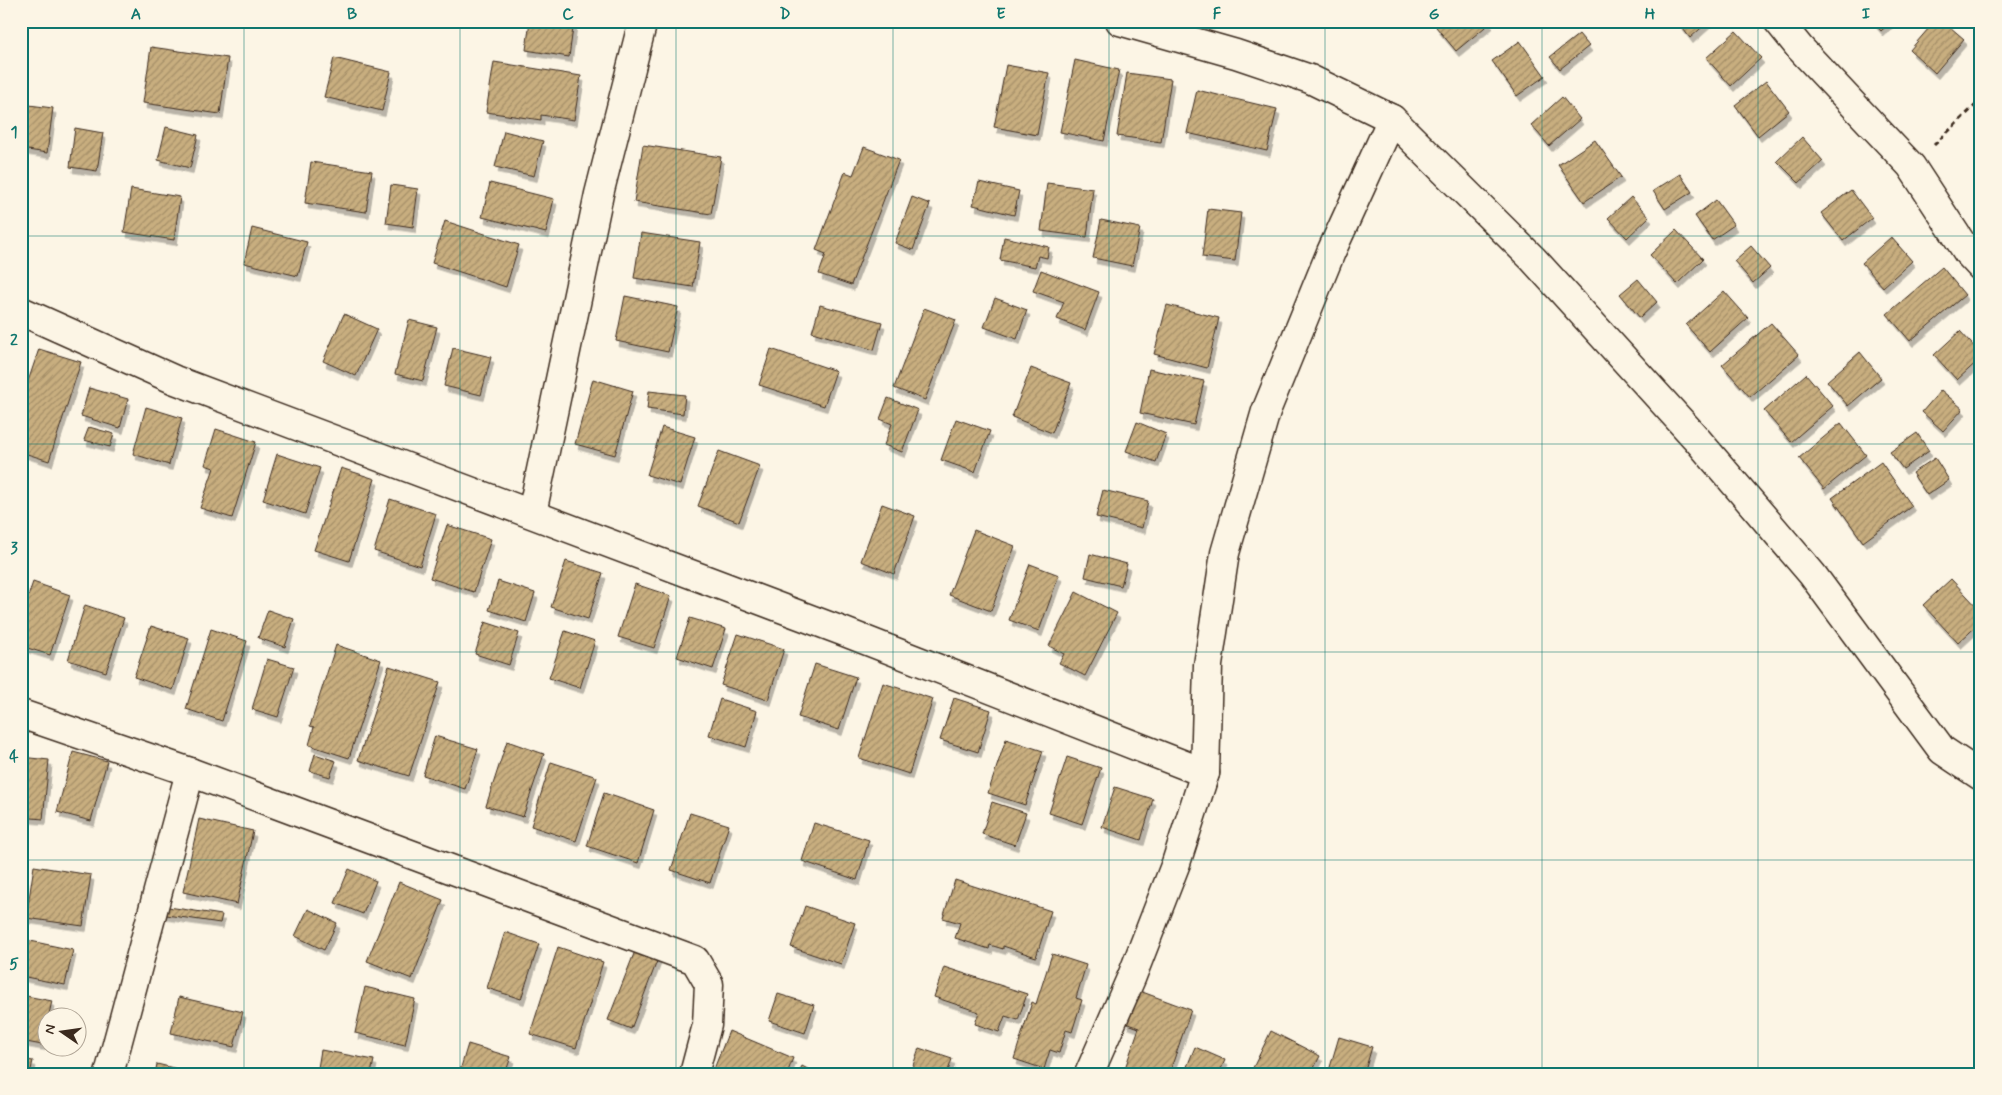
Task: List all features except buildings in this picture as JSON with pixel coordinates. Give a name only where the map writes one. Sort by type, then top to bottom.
[{"type":"street","points":[[532,513],[599,194],[643,21]]},
{"type":"street","points":[[1121,21],[1236,54],[1310,80],[1392,119],[1533,259],[1688,430],[1812,574],[1942,750],[1981,776]]},
{"type":"street","points":[[1778,21],[1799,47],[1911,166],[1968,253],[1981,267]]},
{"type":"street","points":[[1089,1074],[1132,976],[1176,863],[1205,773],[1208,664],[1225,553],[1266,411],[1331,252],[1392,119]]},
{"type":"street","points":[[21,312],[175,380],[852,635],[1205,773]]},
{"type":"street","points":[[21,714],[190,772],[695,960],[709,984],[707,1025],[694,1074]]},
{"type":"street","points":[[109,1074],[190,772]]},
{"type":"path","points":[[1911,166],[1981,100]]}]
